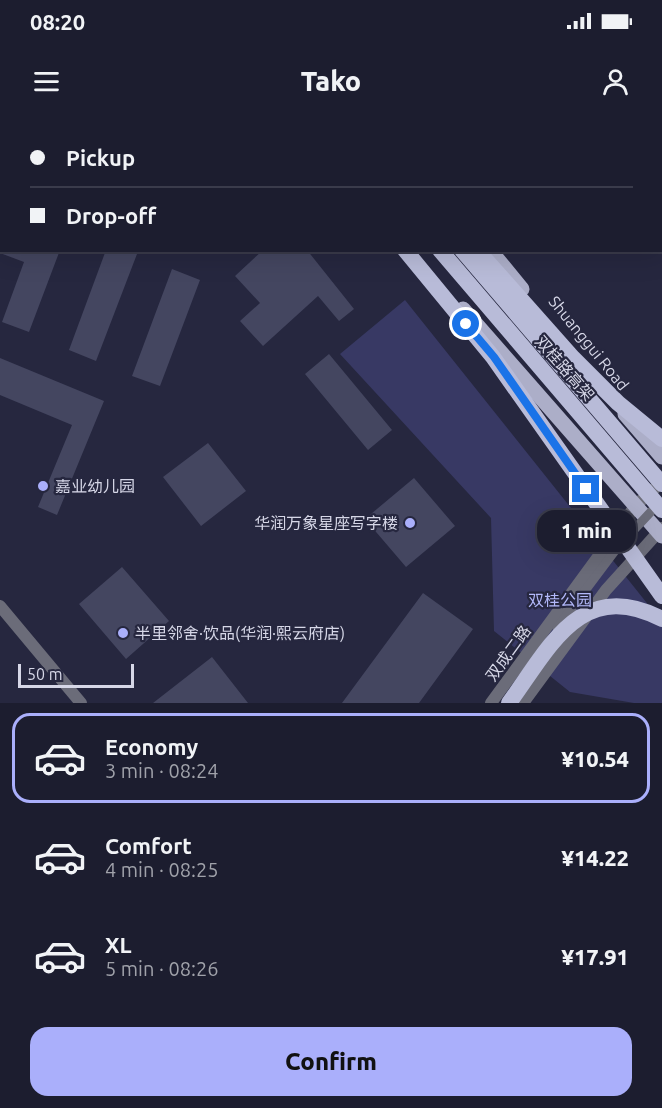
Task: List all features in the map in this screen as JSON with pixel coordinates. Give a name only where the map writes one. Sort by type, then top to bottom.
[{"type":"highway","points":[[407,252],[494,357],[662,596]]},
{"type":"highway","name":"双桂路高架","points":[[442,252],[662,510]]},
{"type":"highway","name":"双桂路高架","points":[[464,252],[662,483]]},
{"type":"highway","points":[[479,252],[573,358],[618,403],[662,439]]},
{"type":"highway","points":[[509,703],[555,640],[576,618],[591,611],[625,606],[642,609],[662,619]]},
{"type":"main road","points":[[414,252],[661,533]]},
{"type":"main road","name":"Shuanggui Road","points":[[492,252],[662,457]]},
{"type":"street","name":"双成二路","points":[[491,703],[636,505],[662,483]]},
{"type":"street","points":[[523,703],[606,590],[661,533]]},
{"type":"street","points":[[0,606],[81,703]]},
{"type":"lane","points":[[502,703],[617,548],[662,500]]},
{"type":"green space","name":"双桂公园","points":[[405,300],[662,622],[662,703],[634,703],[570,692],[494,631],[491,518],[340,354]]},
{"type":"building","points":[[59,252],[29,332],[2,322],[24,262],[0,253]]},
{"type":"building","points":[[105,252],[137,254],[96,361],[69,350]]},
{"type":"building","points":[[261,252],[309,252],[354,309],[339,321],[318,296],[263,346],[240,321],[260,303],[235,276]]},
{"type":"building","points":[[172,269],[200,280],[160,386],[132,376]]},
{"type":"building","points":[[329,354],[392,430],[368,450],[305,374]]},
{"type":"building","points":[[0,358],[104,401],[57,515],[38,507],[72,425],[0,395]]},
{"type":"building","points":[[208,443],[246,491],[201,526],[163,477]]},
{"type":"building","name":"华润万象星座写字楼","points":[[414,478],[455,526],[406,567],[365,519]]},
{"type":"building","points":[[122,567],[169,621],[126,659],[79,604]]},
{"type":"building","points":[[423,593],[473,629],[419,703],[342,703]]},
{"type":"building","points":[[212,657],[248,703],[153,703]]},
{"type":"place","name":"嘉业幼儿园","points":[[43,486]]},
{"type":"place","name":"华润万象星座写字楼","points":[[410,523]]},
{"type":"place","name":"半里邻舍·饮品(华润·熙云府店)","points":[[123,633]]},
{"type":"route","points":[[466,324],[494,357],[586,489]]}]
